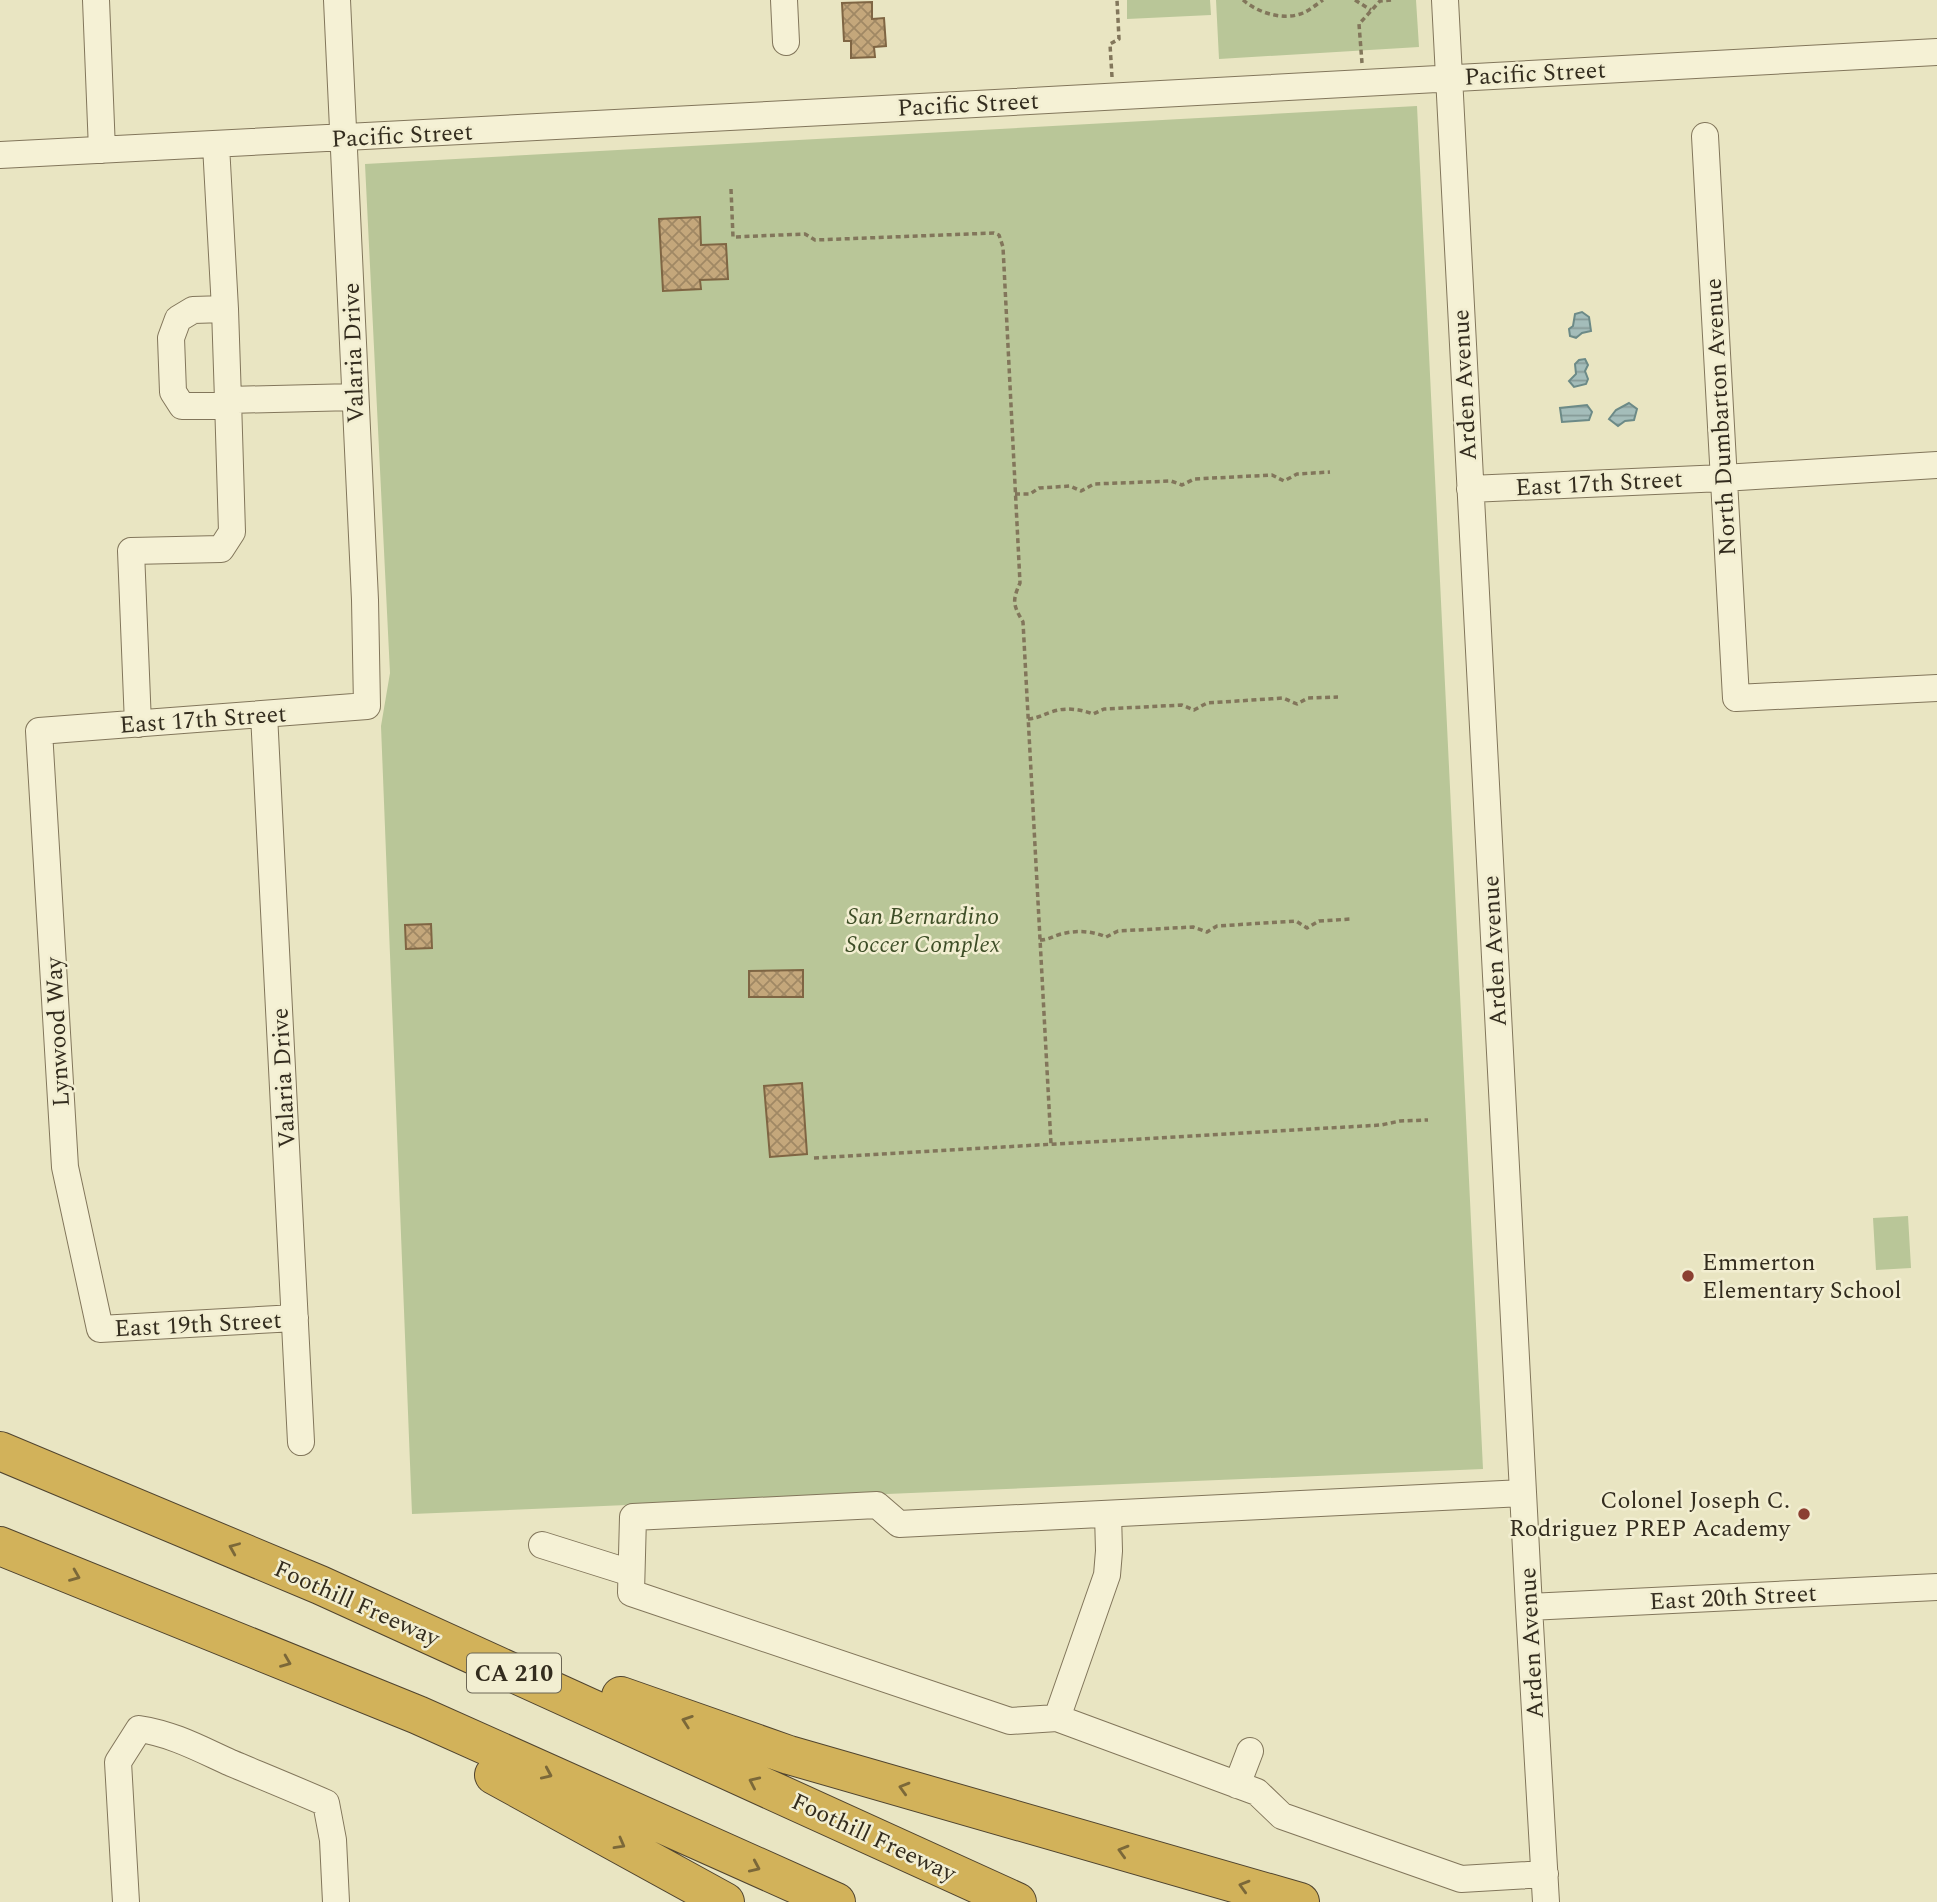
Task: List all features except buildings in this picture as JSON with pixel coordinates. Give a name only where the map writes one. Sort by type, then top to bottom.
[{"type":"highway","name":"Foothill Freeway","points":[[4,1452],[320,1585],[1017,1902]]},
{"type":"highway","points":[[6,1548],[418,1715],[836,1902]]},
{"type":"highway","points":[[320,1585],[684,1720],[789,1755],[1300,1902]]},
{"type":"highway","points":[[418,1715],[487,1770],[725,1902]]},
{"type":"street","points":[[96,0],[102,150]]},
{"type":"street","name":"Valaria Drive","points":[[337,0],[367,706]]},
{"type":"street","points":[[784,0],[786,42]]},
{"type":"street","name":"Arden Avenue","points":[[1445,0],[1546,1902]]},
{"type":"street","name":"Pacific Street","points":[[0,155],[1937,52]]},
{"type":"street","name":"North Dumbarton Avenue","points":[[1704,136],[1736,698],[1937,688]]},
{"type":"street","points":[[138,724],[131,551],[221,549],[232,532],[225,309],[216,145]]},
{"type":"street","points":[[225,309],[193,310],[178,320],[171,338],[173,392],[182,406],[355,397]]},
{"type":"street","name":"East 17th Street","points":[[1470,489],[1937,465]]},
{"type":"street","name":"East 17th Street","points":[[39,731],[367,706]]},
{"type":"street","name":"Valaria Drive","points":[[264,714],[301,1442]]},
{"type":"street","name":"Lynwood Way","points":[[39,731],[65,1167],[100,1329]]},
{"type":"street","name":"East 19th Street","points":[[100,1329],[295,1318]]},
{"type":"street","points":[[1523,1493],[899,1524],[877,1505],[633,1517],[631,1593],[1010,1721],[1057,1718],[1257,1793],[1282,1816],[1461,1879],[1545,1874]]},
{"type":"street","points":[[1057,1718],[1107,1575],[1108,1514]]},
{"type":"street","points":[[542,1545],[631,1573]]},
{"type":"street","name":"East 20th Street","points":[[1529,1607],[1937,1587]]},
{"type":"street","points":[[126,1902],[118,1762],[139,1729],[160,1732],[187,1742],[326,1803],[333,1840],[336,1902]]},
{"type":"street","points":[[1237,1785],[1250,1751]]},
{"type":"path","points":[[1114,96],[1110,44],[1119,39],[1117,0]]},
{"type":"path","points":[[1243,0],[1261,12],[1282,16],[1302,14],[1323,0]]},
{"type":"path","points":[[1355,0],[1371,10]]},
{"type":"path","points":[[1364,82],[1359,24],[1380,1],[1391,0]]},
{"type":"path","points":[[731,189],[733,237],[805,234],[816,240],[999,234],[1003,247],[1020,583],[1013,597],[1014,607],[1023,622],[1051,1144]]},
{"type":"path","points":[[1015,494],[1030,494],[1039,488],[1070,486],[1081,491],[1094,484],[1171,481],[1182,485],[1194,480],[1272,475],[1284,481],[1297,474],[1330,472]]},
{"type":"path","points":[[1028,719],[1039,718],[1052,711],[1080,709],[1093,714],[1104,709],[1182,705],[1194,710],[1207,703],[1283,698],[1297,704],[1308,698],[1338,697]]},
{"type":"path","points":[[1040,940],[1049,940],[1062,933],[1094,932],[1106,937],[1118,931],[1193,927],[1207,932],[1217,926],[1296,922],[1307,928],[1319,921],[1351,919]]},
{"type":"path","points":[[814,1158],[1428,1120]]},
{"type":"green space","points":[[1127,0],[1210,0],[1211,15],[1127,19]]},
{"type":"green space","points":[[1216,0],[1416,0],[1419,47],[1219,59]]},
{"type":"green space","name":"San Bernardino Soccer Complex","points":[[1417,106],[1483,1469],[412,1514],[381,726],[390,673],[365,164]]},
{"type":"green space","points":[[1908,1216],[1911,1268],[1876,1270],[1873,1218]]},
{"type":"water","points":[[1582,312],[1589,317],[1591,331],[1576,338],[1570,336],[1569,329],[1573,326],[1575,314]]},
{"type":"water","points":[[1585,359],[1588,379],[1586,384],[1574,387],[1569,381],[1576,374],[1575,364]]},
{"type":"water","points":[[1629,403],[1637,409],[1634,420],[1625,421],[1618,426],[1609,419],[1616,410]]},
{"type":"water","points":[[1587,405],[1592,412],[1589,420],[1562,422],[1560,408]]},
{"type":"place","name":"Emmerton Elementary School","points":[[1688,1276]]},
{"type":"place","name":"Colonel Joseph C. Rodriguez PREP Academy","points":[[1804,1514]]}]
